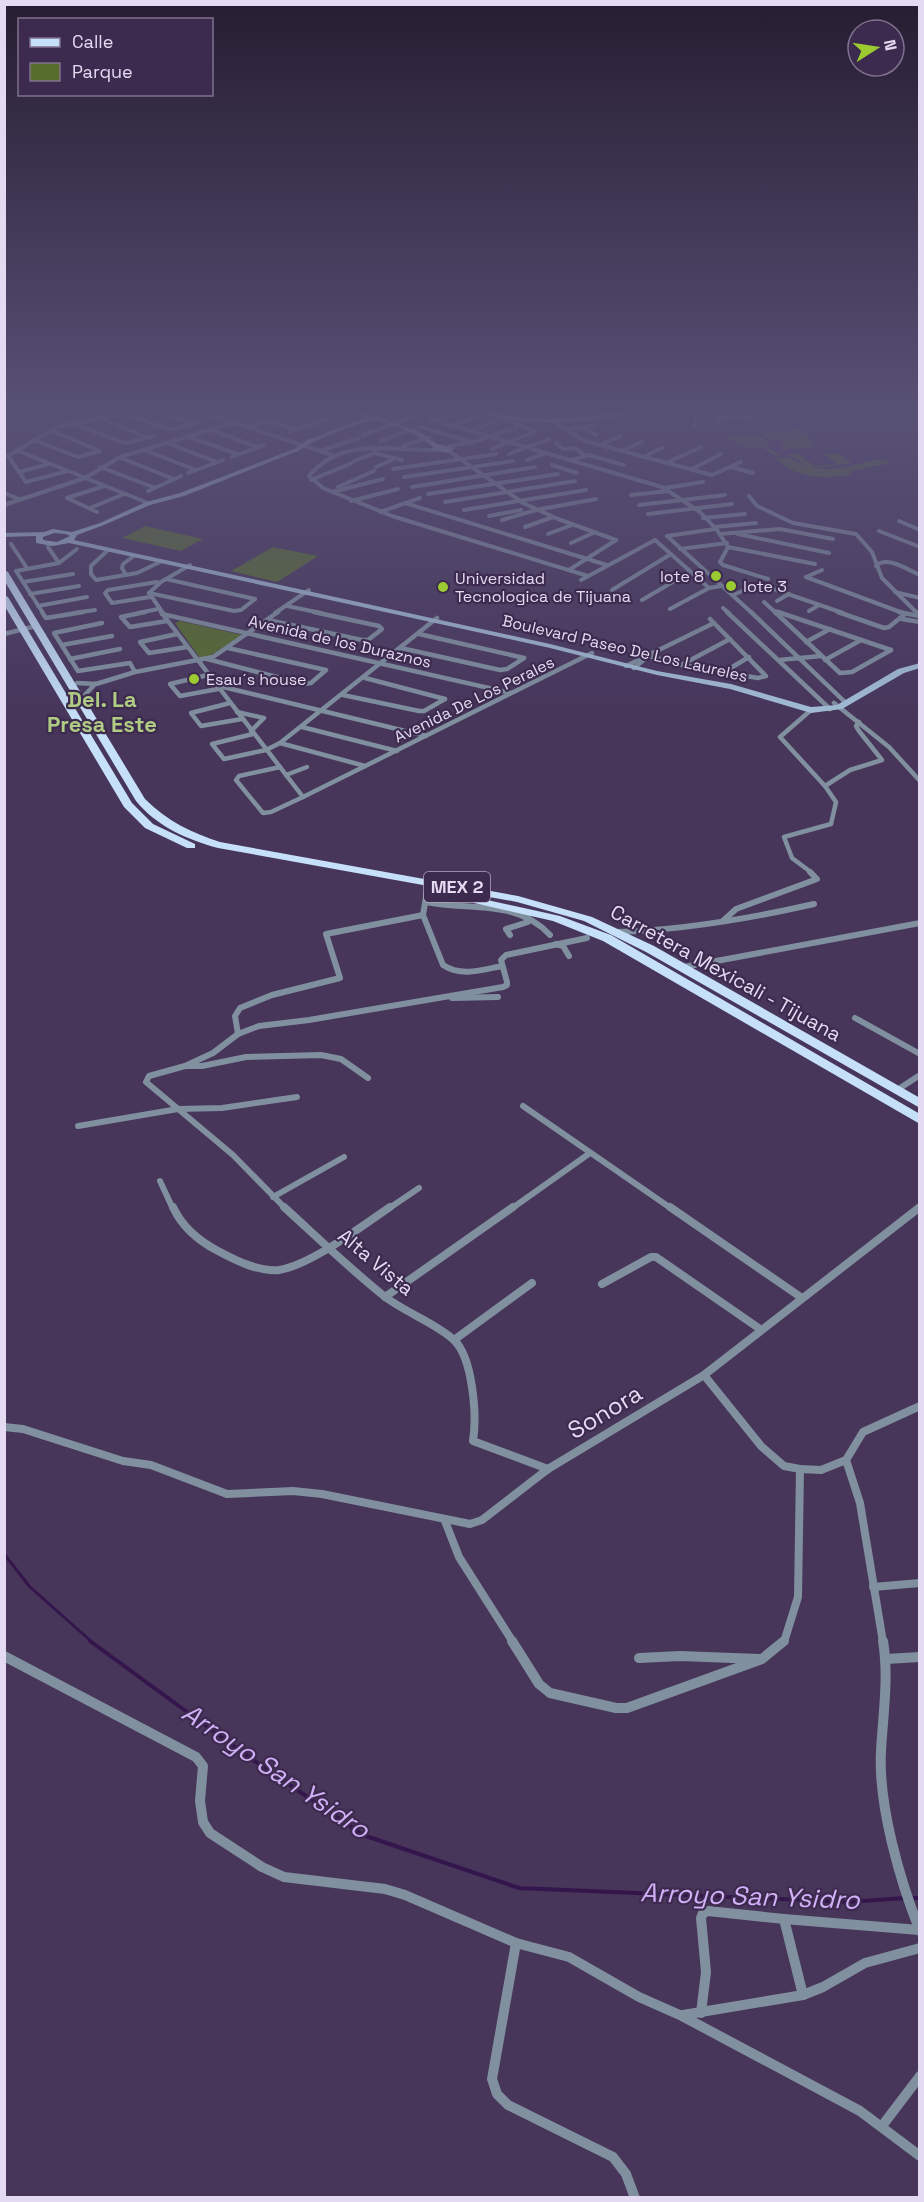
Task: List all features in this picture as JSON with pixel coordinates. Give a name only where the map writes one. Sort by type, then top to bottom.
[{"type":"main road","name":"Carretera Mexicali - Tijuana","points":[[5,575],[30,627],[128,805],[149,826],[173,839],[211,852],[426,897],[556,918],[607,938],[920,1120]]},
{"type":"main road","name":"Carretera Mexicali - Tijuana","points":[[4,597],[30,627],[141,801],[159,819],[194,837],[218,845],[518,898],[574,914],[645,947],[920,1104]]},
{"type":"main road","points":[[30,627],[46,631],[92,708],[90,718]]},
{"type":"street","points":[[41,536],[39,541],[49,544],[70,537],[116,515]]},
{"type":"street","points":[[386,515],[588,576]]},
{"type":"street","points":[[443,515],[607,565]]},
{"type":"street","points":[[489,516],[496,515]]},
{"type":"street","points":[[502,515],[510,518]]},
{"type":"street","points":[[502,520],[519,515]]},
{"type":"street","points":[[546,515],[616,540],[569,570]]},
{"type":"street","points":[[699,515],[715,528],[727,545]]},
{"type":"street","points":[[703,518],[737,515]]},
{"type":"street","points":[[776,515],[793,523],[856,534],[872,552],[882,578],[919,616]]},
{"type":"street","points":[[525,527],[553,518]]},
{"type":"street","points":[[899,521],[920,530]]},
{"type":"street","points":[[756,523],[667,536],[733,595],[795,658],[836,705]]},
{"type":"street","points":[[720,534],[776,529],[793,523]]},
{"type":"street","points":[[548,534],[572,525]]},
{"type":"street","points":[[776,529],[833,539]]},
{"type":"street","points":[[879,531],[920,547]]},
{"type":"street","points":[[571,543],[593,533]]},
{"type":"street","points":[[732,533],[829,553]]},
{"type":"street","points":[[27,568],[7,540],[41,536],[70,537]]},
{"type":"street","name":"Boulevard Paseo De Los Laureles","points":[[70,537],[108,550],[188,566]]},
{"type":"street","name":"Boulevard Paseo De Los Laureles","points":[[70,537],[188,566],[591,654],[732,687],[811,710],[836,705],[920,663]]},
{"type":"street","points":[[581,580],[655,540],[709,588]]},
{"type":"street","points":[[49,544],[48,547],[59,563]]},
{"type":"street","points":[[680,549],[727,545],[815,564]]},
{"type":"street","points":[[727,545],[720,561],[723,565],[768,579]]},
{"type":"street","points":[[77,549],[59,563],[16,571],[46,618],[95,610]]},
{"type":"street","points":[[108,550],[91,566],[91,574],[94,578],[141,572],[160,562]]},
{"type":"street","points":[[612,590],[672,555],[686,555]]},
{"type":"street","points":[[126,575],[122,568],[123,564],[134,556]]},
{"type":"street","points":[[876,566],[880,562],[888,561],[920,575]]},
{"type":"street","points":[[149,595],[163,580],[188,566]]},
{"type":"street","points":[[822,570],[806,577],[905,614],[919,616]]},
{"type":"street","points":[[642,600],[690,572]]},
{"type":"street","points":[[23,582],[73,574]]},
{"type":"street","points":[[163,580],[253,598],[255,601],[238,611],[149,595],[112,603],[105,591],[163,580]]},
{"type":"street","points":[[733,595],[759,584],[884,628],[902,619],[905,614]]},
{"type":"street","points":[[30,594],[79,586]]},
{"type":"street","points":[[670,609],[709,588],[721,586]]},
{"type":"street","points":[[77,683],[96,684],[135,672],[207,659],[228,648],[307,592]]},
{"type":"street","points":[[895,592],[920,598]]},
{"type":"street","points":[[777,601],[789,594]]},
{"type":"street","points":[[149,595],[197,661],[303,797]]},
{"type":"street","points":[[38,606],[87,597]]},
{"type":"street","points":[[764,602],[772,610],[837,671],[844,674],[852,672],[891,650],[772,610]]},
{"type":"street","points":[[809,611],[819,605]]},
{"type":"street","points":[[268,620],[365,640],[381,627],[287,606]]},
{"type":"street","points":[[723,608],[779,660],[894,752],[920,782]]},
{"type":"street","points":[[158,609],[122,617],[130,627],[167,621]]},
{"type":"street","name":"Avenida de los Duraznos","points":[[162,614],[512,693]]},
{"type":"street","points":[[902,619],[920,622]]},
{"type":"street","points":[[236,712],[264,718],[252,732],[212,744],[224,759],[266,750],[280,743],[436,620]]},
{"type":"street","points":[[632,665],[645,655],[651,655],[682,665],[765,677],[765,674],[712,621],[651,655],[632,665]]},
{"type":"street","points":[[102,623],[54,632],[80,672],[130,663],[135,672]]},
{"type":"street","points":[[4,634],[30,627]]},
{"type":"street","points":[[806,642],[830,629]]},
{"type":"street","points":[[177,633],[140,642],[148,653],[187,647]]},
{"type":"street","points":[[401,648],[500,670],[524,660],[522,657],[419,634]]},
{"type":"street","points":[[62,645],[112,636]]},
{"type":"street","points":[[682,665],[730,639]]},
{"type":"street","points":[[779,660],[821,656],[861,640]]},
{"type":"street","points":[[207,659],[304,684],[311,683],[326,671],[228,648]]},
{"type":"street","points":[[70,659],[120,649]]},
{"type":"street","name":"Avenida De Los Perales","points":[[280,767],[239,776],[236,780],[262,812],[266,813],[303,797],[591,654]]},
{"type":"street","points":[[724,672],[748,657]]},
{"type":"street","name":"Boulevard Paseo De Los Laureles","points":[[632,665],[748,687],[807,706],[836,705]]},
{"type":"street","points":[[208,675],[170,684],[180,696],[217,687],[427,736]]},
{"type":"street","points":[[343,695],[418,711],[445,700],[365,678]]},
{"type":"street","points":[[85,695],[96,684]]},
{"type":"street","points":[[230,704],[191,713],[201,726],[242,719]]},
{"type":"street","points":[[723,921],[736,909],[817,879],[792,858],[784,840],[788,835],[831,824],[836,802],[825,786],[780,737],[811,710]]},
{"type":"street","points":[[825,786],[850,770],[882,760],[858,731],[856,726],[859,722]]},
{"type":"street","points":[[302,727],[396,751]]},
{"type":"street","points":[[280,743],[365,766]]},
{"type":"street","points":[[286,775],[307,767]]},
{"type":"street","points":[[502,966],[466,971],[448,969],[443,965],[423,915],[426,897],[452,908],[486,906],[528,917],[539,923],[550,935]]},
{"type":"street","points":[[616,932],[649,932],[761,917],[814,904]]},
{"type":"street","points":[[238,1034],[236,1016],[240,1008],[272,995],[340,978],[341,974],[331,955],[326,933],[423,915]]},
{"type":"street","points":[[510,935],[506,929],[528,922],[528,917]]},
{"type":"street","points":[[682,968],[920,923]]},
{"type":"street","points":[[645,947],[649,932]]},
{"type":"street","points":[[185,1066],[213,1053],[238,1034],[259,1026],[446,997],[507,985],[501,960],[510,953],[587,938]]},
{"type":"street","points":[[556,944],[563,946],[569,956]]},
{"type":"street","points":[[446,997],[458,999],[498,997]]},
{"type":"street","points":[[855,1018],[920,1054]]},
{"type":"street","points":[[185,1066],[202,1066],[246,1057],[321,1055],[341,1059],[368,1078]]},
{"type":"street","name":"Alta Vista","points":[[185,1066],[146,1078],[146,1082],[233,1155],[273,1197],[385,1297],[454,1340]]},
{"type":"street","points":[[896,1091],[920,1075]]},
{"type":"street","points":[[78,1126],[178,1109],[222,1108],[297,1097]]},
{"type":"street","points":[[523,1106],[801,1298]]},
{"type":"street","points":[[385,1297],[590,1153]]},
{"type":"street","points":[[273,1197],[345,1156]]},
{"type":"street","points":[[160,1181],[167,1190],[182,1224],[206,1244],[230,1258],[278,1270],[304,1262],[419,1188]]},
{"type":"street","name":"Sonora","points":[[4,1427],[23,1429],[123,1461],[151,1465],[227,1494],[293,1491],[322,1494],[445,1521],[470,1524],[482,1520],[548,1469],[704,1375],[760,1329],[920,1207]]},
{"type":"street","points":[[602,1284],[651,1257],[656,1257],[760,1329]]},
{"type":"street","points":[[532,1283],[454,1340],[465,1355],[475,1406],[476,1425],[473,1441],[548,1469]]},
{"type":"street","points":[[704,1375],[761,1446],[784,1466],[800,1469],[822,1470],[846,1460],[863,1432],[920,1406]]},
{"type":"street","points":[[701,2013],[706,1972],[701,1918],[703,1913],[708,1911],[919,1931],[904,1887],[890,1829],[882,1777],[881,1752],[886,1710],[886,1659],[860,1503],[846,1460]]},
{"type":"street","points":[[445,1521],[459,1557],[539,1684],[550,1693],[616,1708],[627,1708],[762,1659],[784,1642],[798,1597],[800,1469]]},
{"type":"street","points":[[873,1587],[920,1583]]},
{"type":"street","points":[[4,1656],[196,1757],[203,1767],[200,1801],[207,1828],[210,1833],[262,1867],[284,1877],[385,1889],[405,1894],[516,1943],[569,1957],[639,1997],[682,2016],[832,2095],[882,2126],[920,2156]]},
{"type":"street","points":[[639,1659],[680,1656],[762,1659]]},
{"type":"street","points":[[886,1659],[920,1657]]},
{"type":"street","points":[[784,1919],[803,1995]]},
{"type":"street","points":[[516,1943],[492,2079],[497,2094],[508,2105],[613,2157],[626,2174],[635,2198]]},
{"type":"street","points":[[682,2016],[803,1995],[823,1987],[865,1963],[920,1948]]},
{"type":"street","points":[[882,2126],[920,2076]]},
{"type":"green space","points":[[145,526],[203,539],[181,551],[122,538]]},
{"type":"green space","points":[[273,547],[318,556],[277,582],[231,571]]},
{"type":"green space","points":[[180,621],[242,635],[210,656],[200,658],[175,623]]},
{"type":"waterway","name":"Arroyo San Ysidro","points":[[4,1554],[30,1587],[92,1642]]},
{"type":"waterway","name":"Arroyo San Ysidro","points":[[90,1641],[246,1755],[363,1835],[519,1888],[849,1902],[905,1898]]},
{"type":"waterway","name":"Arroyo San Ysidro","points":[[910,1898],[920,1898]]},
{"type":"place","name":"lote 8","points":[[716,576]]},
{"type":"place","name":"lote 3","points":[[731,586]]},
{"type":"place","name":"Universidad Tecnologica de Tijuana","points":[[443,587]]},
{"type":"place","name":"Esau´s house","points":[[194,679]]},
{"type":"district","name":"Del. La Presa Este","points":[[102,712]]}]
